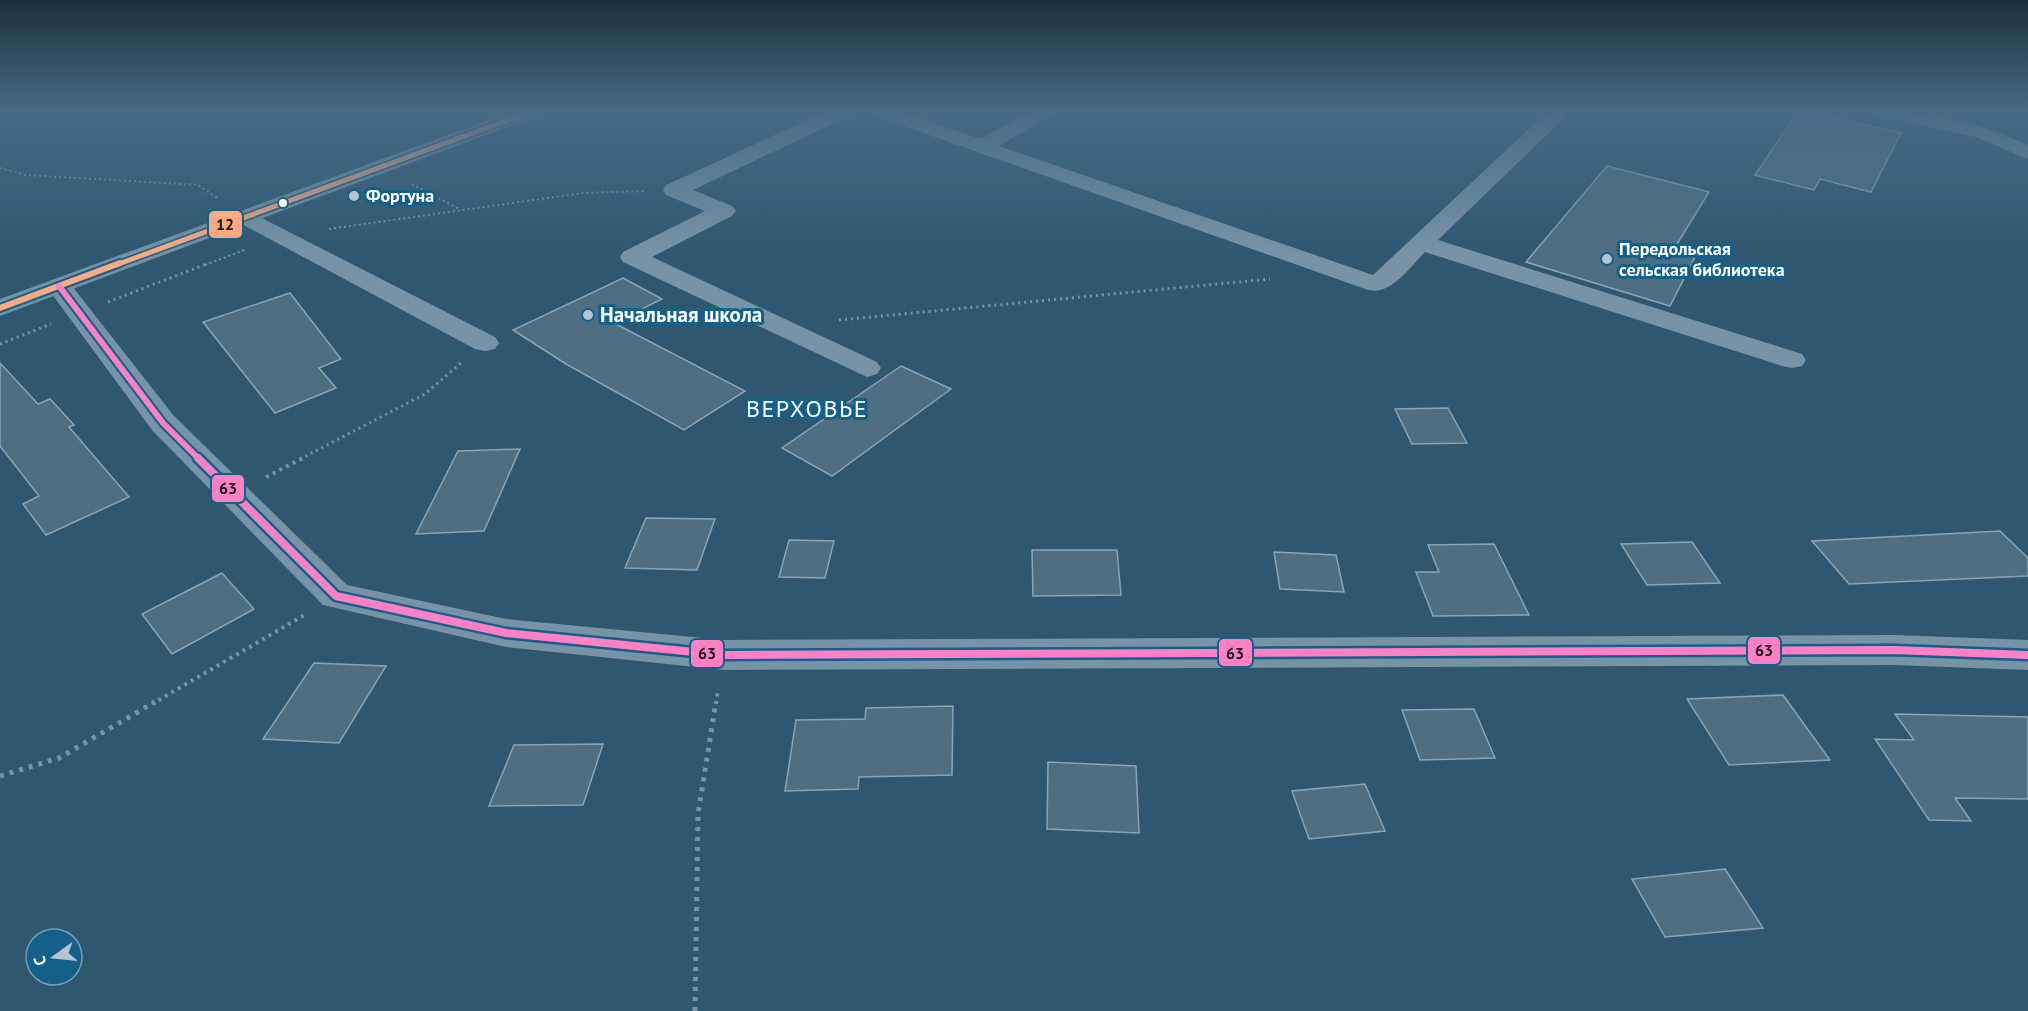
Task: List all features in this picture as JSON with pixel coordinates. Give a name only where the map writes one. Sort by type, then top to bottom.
[{"type":"main road","points":[[0,308],[70,299],[246,217],[408,157]]},
{"type":"street","points":[[674,190],[745,157]]},
{"type":"street","points":[[1010,157],[1377,285],[1511,157]]},
{"type":"street","points":[[674,190],[724,211],[632,257],[867,368]]},
{"type":"street","points":[[246,217],[485,343]]},
{"type":"street","points":[[1421,243],[1792,360]]},
{"type":"street","points":[[70,299],[163,423],[336,596],[506,633],[724,655],[1894,650],[2028,655]]},
{"type":"path","points":[[0,168],[26,175],[198,185],[246,217]]},
{"type":"path","points":[[405,181],[461,210]]},
{"type":"path","points":[[0,344],[70,299],[284,235],[584,193],[674,190]]},
{"type":"path","points":[[838,320],[1279,278]]},
{"type":"path","points":[[234,494],[425,394],[485,343]]},
{"type":"path","points":[[0,776],[59,758],[336,596]]},
{"type":"path","points":[[695,1011],[698,814],[724,655]]},
{"type":"building","points":[[1767,157],[1889,157],[1871,192],[1820,179],[1814,190],[1755,175]]},
{"type":"building","points":[[1607,166],[1709,192],[1674,249],[1696,255],[1670,306],[1526,262]]},
{"type":"building","points":[[623,278],[662,299],[614,323],[745,391],[684,430],[566,364],[513,330]]},
{"type":"building","points":[[290,293],[341,359],[319,368],[336,388],[275,413],[203,322]]},
{"type":"building","points":[[0,363],[38,404],[50,399],[74,425],[69,427],[129,497],[46,535],[23,504],[39,496],[0,446]]},
{"type":"building","points":[[901,366],[951,389],[832,476],[782,448]]},
{"type":"building","points":[[1448,408],[1467,443],[1412,444],[1395,409]]},
{"type":"building","points":[[520,449],[484,531],[416,534],[458,451]]},
{"type":"building","points":[[646,518],[715,519],[697,570],[625,568]]},
{"type":"building","points":[[2000,531],[2028,558],[2028,576],[1849,584],[1812,541]]},
{"type":"building","points":[[789,540],[834,541],[825,578],[779,577]]},
{"type":"building","points":[[1692,542],[1720,583],[1647,585],[1621,544]]},
{"type":"building","points":[[1494,544],[1529,615],[1433,616],[1416,572],[1439,572],[1428,545]]},
{"type":"building","points":[[1032,550],[1117,550],[1121,595],[1033,596]]},
{"type":"building","points":[[1274,552],[1336,555],[1344,592],[1280,589]]},
{"type":"building","points":[[222,573],[254,609],[172,654],[142,614]]},
{"type":"building","points":[[314,663],[386,666],[339,743],[263,739]]},
{"type":"building","points":[[1783,695],[1830,760],[1729,765],[1687,699]]},
{"type":"building","points":[[953,706],[952,775],[859,777],[858,789],[785,791],[796,720],[865,719],[866,708]]},
{"type":"building","points":[[1474,709],[1495,758],[1420,760],[1402,710]]},
{"type":"building","points":[[1895,714],[2028,717],[2028,799],[1955,798],[1971,821],[1929,820],[1875,739],[1914,740]]},
{"type":"building","points":[[603,744],[583,805],[489,806],[514,745]]},
{"type":"building","points":[[1048,762],[1136,766],[1139,833],[1047,829]]},
{"type":"building","points":[[1365,784],[1385,831],[1309,839],[1292,791]]},
{"type":"building","points":[[1725,869],[1763,928],[1665,937],[1632,879]]},
{"type":"transit line","name":"12","points":[[0,308],[408,157]]},
{"type":"transit line","name":"63","points":[[59,286],[163,423],[336,596],[506,633],[724,655],[1894,650],[2028,655]]},
{"type":"place","name":"Фортуна","points":[[354,196]]},
{"type":"place","name":"Передольская сельская библиотека","points":[[1607,259]]},
{"type":"place","name":"Начальная школа","points":[[588,315]]},
{"type":"district","name":"ВЕРХОВЬЕ","points":[[807,409]]}]
